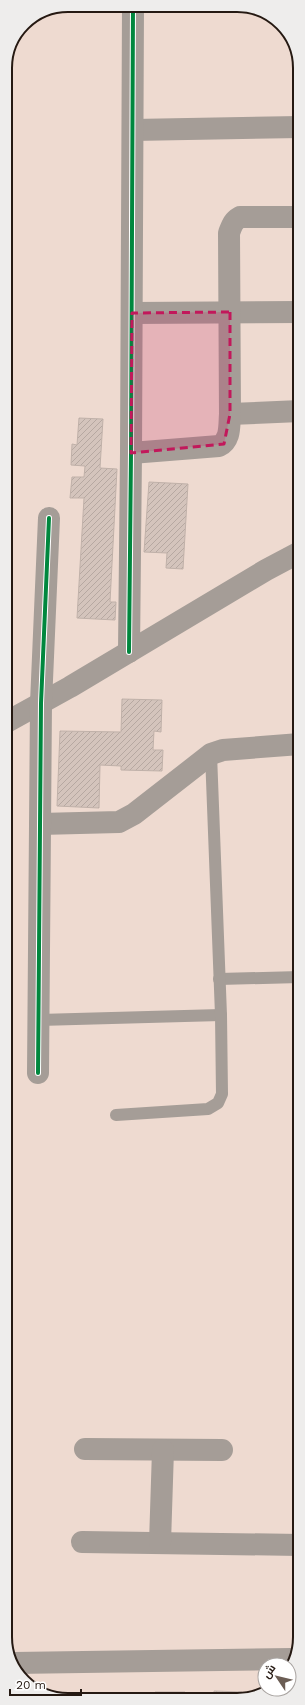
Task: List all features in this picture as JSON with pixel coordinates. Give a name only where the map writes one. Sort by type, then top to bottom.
[{"type":"street","points":[[129,652],[132,453],[133,12]]},
{"type":"street","points":[[133,130],[293,127]]},
{"type":"street","points":[[132,453],[219,446],[224,444],[227,439],[230,414],[229,233],[235,219],[240,217],[293,217]]},
{"type":"street","points":[[132,313],[293,312]]},
{"type":"street","points":[[230,414],[293,411]]},
{"type":"street","points":[[38,1073],[41,703],[49,518]]},
{"type":"street","points":[[12,719],[129,652],[266,570],[293,556]]},
{"type":"street","points":[[40,824],[119,822],[134,814],[211,754],[223,750],[293,745]]},
{"type":"street","points":[[85,1449],[222,1450]]},
{"type":"street","points":[[160,1543],[163,1450]]},
{"type":"street","points":[[82,1542],[293,1545]]},
{"type":"street","points":[[18,1663],[257,1660]]},
{"type":"lane","points":[[116,1115],[208,1109],[218,1103],[222,1094],[211,754]]},
{"type":"lane","points":[[219,979],[293,977]]},
{"type":"lane","points":[[39,1020],[220,1015]]},
{"type":"highlighted area","points":[[230,312],[230,414],[224,444],[131,453],[132,313]]},
{"type":"building","points":[[79,418],[103,419],[100,468],[117,469],[110,602],[116,602],[115,620],[77,618],[84,498],[70,498],[72,477],[84,477],[85,466],[71,465],[72,444],[77,445]]},
{"type":"building","points":[[149,482],[188,484],[183,569],[166,568],[167,553],[144,552]]},
{"type":"building","points":[[122,699],[162,700],[161,732],[154,731],[153,750],[163,750],[162,771],[121,770],[121,766],[100,765],[99,808],[57,806],[60,731],[121,732]]},
{"type":"building","points":[[214,1691],[242,1692],[242,1693],[214,1693]]},
{"type":"building","points":[[155,1692],[185,1692],[185,1693]]},
{"type":"cycle path","points":[[129,652],[133,12]]},
{"type":"cycle path","points":[[38,1073],[41,703],[49,518]]}]
